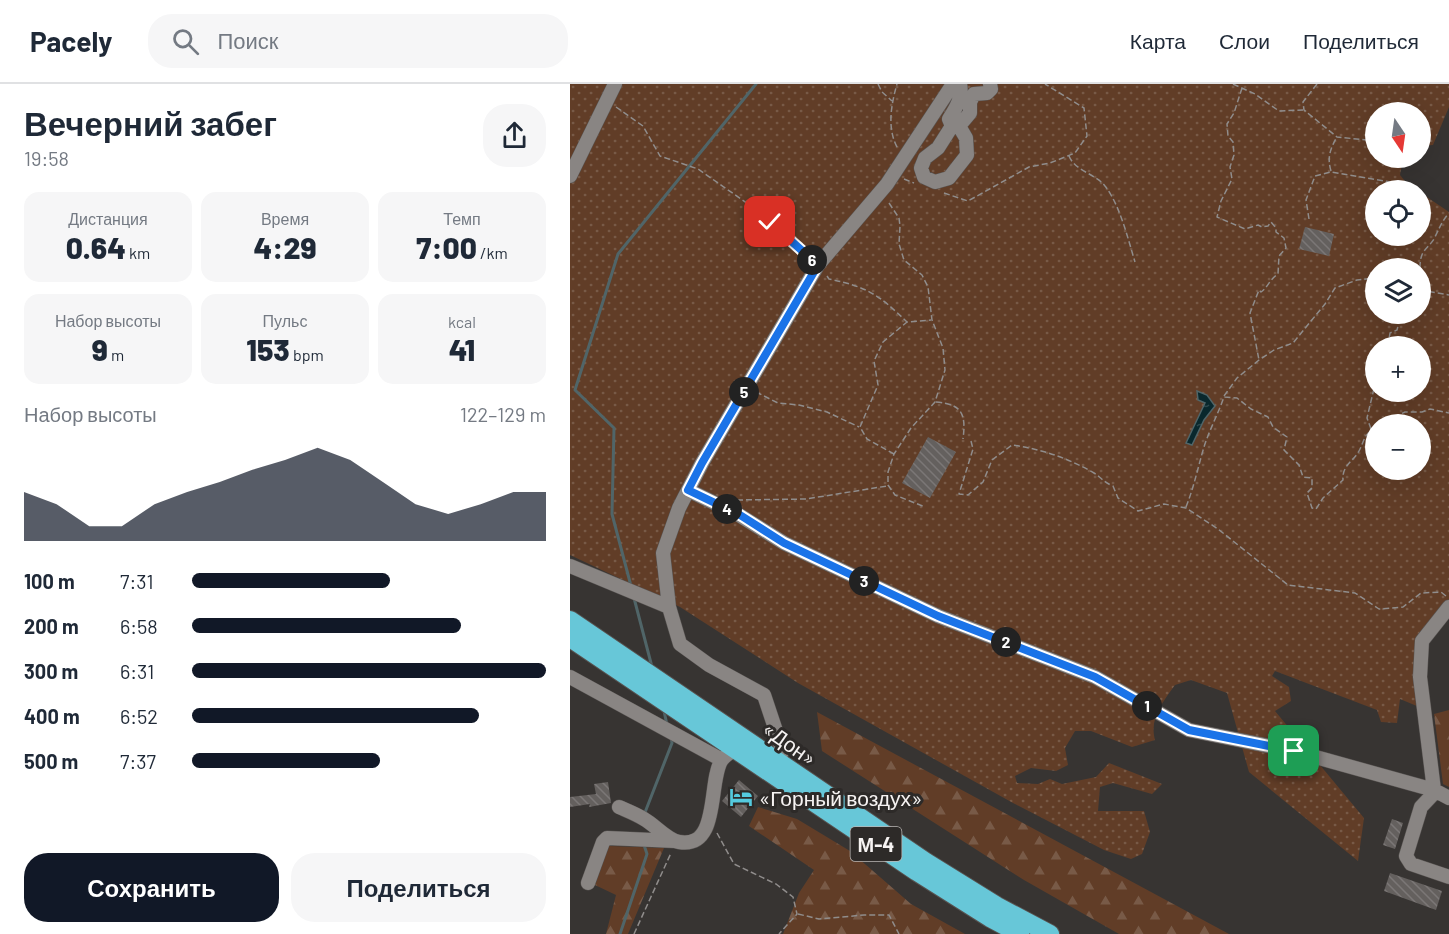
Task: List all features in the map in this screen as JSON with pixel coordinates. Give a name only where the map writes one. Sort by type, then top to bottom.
[{"type":"highway","name":"«Дон»","points":[[570,620],[926,862],[998,906],[1050,934]]},
{"type":"highway","name":"«Дон»","points":[[570,638],[728,754],[990,918],[1020,934]]},
{"type":"street","points":[[570,176],[615,84]]},
{"type":"street","points":[[779,763],[782,749],[764,695],[710,665],[680,644],[669,607],[663,553],[688,490],[818,265],[890,180],[953,84]]},
{"type":"street","points":[[960,84],[962,92],[949,119],[955,126],[970,113],[970,102],[974,94],[987,93],[991,89],[990,84]]},
{"type":"street","points":[[688,490],[740,515],[784,543],[938,616],[1095,677],[1189,730],[1294,751],[1435,790],[1449,798]]},
{"type":"street","points":[[570,566],[669,607]]},
{"type":"street","points":[[1449,607],[1422,641],[1420,677],[1435,790],[1422,807],[1406,856],[1411,864],[1449,876]]},
{"type":"street","points":[[570,677],[728,754],[714,785],[710,818],[705,833],[692,842],[607,838],[603,842],[588,883]]},
{"type":"street","points":[[619,807],[643,818],[677,842]]},
{"type":"path","points":[[878,84],[892,102]]},
{"type":"path","points":[[897,84],[892,102],[891,135],[903,160]]},
{"type":"path","points":[[936,190],[968,201],[1029,167],[1050,163],[1075,153],[1087,136],[1084,108],[1045,84]]},
{"type":"path","points":[[1233,84],[1279,111],[1304,110],[1337,137],[1365,140]]},
{"type":"path","points":[[1304,110],[1303,102],[1317,84]]},
{"type":"path","points":[[1242,88],[1234,113],[1227,124],[1228,136],[1233,142],[1234,155],[1230,167],[1232,179],[1221,201],[1217,217],[1245,229],[1258,225],[1268,226],[1271,222],[1276,232],[1284,238],[1286,248],[1279,256],[1278,274],[1271,279],[1265,289],[1261,292],[1259,290],[1250,313],[1259,360]]},
{"type":"path","points":[[608,98],[617,108],[643,126],[660,156],[698,169],[751,206],[818,265],[829,279],[856,284],[883,299],[907,322]]},
{"type":"path","points":[[1331,172],[1328,161],[1332,145],[1337,137]]},
{"type":"path","points":[[1069,155],[1072,163],[1105,185],[1122,219],[1135,262]]},
{"type":"path","points":[[1309,219],[1306,200],[1315,176],[1331,172],[1378,180]]},
{"type":"path","points":[[914,183],[890,180],[888,201],[898,218],[899,244],[904,260],[922,275],[928,288],[932,320],[943,348],[945,370],[935,402],[911,429],[894,454],[888,472],[888,486],[895,495],[925,507]]},
{"type":"path","points":[[1422,258],[1424,249],[1433,240],[1442,221],[1449,213]]},
{"type":"path","points":[[1186,508],[1205,445],[1224,397],[1237,378],[1274,350],[1293,343],[1335,288],[1365,279]]},
{"type":"path","points":[[1431,292],[1449,295]]},
{"type":"path","points":[[860,427],[878,385],[874,361],[883,342],[907,322],[932,320]]},
{"type":"path","points":[[1390,336],[1390,333],[1397,330],[1398,324]]},
{"type":"path","points":[[747,387],[778,403],[799,405],[827,412],[860,427],[867,439],[894,454]]},
{"type":"path","points":[[1224,397],[1237,398],[1251,409],[1268,417],[1273,427],[1287,437],[1284,450],[1299,465],[1303,477],[1312,478],[1312,488],[1307,493],[1312,507],[1316,508],[1323,498],[1343,480],[1343,471],[1358,453],[1365,437]]},
{"type":"path","points":[[935,402],[948,403],[960,410],[965,420],[963,439]]},
{"type":"path","points":[[1401,414],[1430,409],[1449,413]]},
{"type":"path","points":[[971,441],[973,449],[959,494],[968,495],[983,482],[992,460],[1012,445],[1035,448],[1059,456],[1096,474],[1103,483],[1113,486],[1118,498],[1138,511],[1164,504],[1186,508],[1218,529],[1288,585],[1355,593],[1379,609],[1403,607],[1421,593],[1441,592],[1449,599]]},
{"type":"path","points":[[716,504],[733,500],[806,499],[888,486]]},
{"type":"path","points":[[710,818],[734,864],[776,884],[793,897],[798,914]]},
{"type":"path","points":[[634,934],[677,842]]},
{"type":"path","points":[[779,934],[798,914]]},
{"type":"path","points":[[798,914],[819,919],[889,915],[899,934]]},
{"type":"green space","points":[[570,84],[1449,84],[1449,107],[1433,145],[1431,145],[1431,102],[1365,102],[1365,168],[1401,168],[1400,175],[1404,180],[1365,180],[1365,246],[1431,246],[1431,200],[1449,212],[1449,607],[1422,641],[1424,709],[1400,699],[1397,723],[1381,722],[1377,710],[1275,671],[1272,676],[1289,687],[1291,701],[1275,711],[1364,818],[1358,861],[1249,772],[1227,693],[1191,680],[1175,685],[1156,717],[1155,740],[1132,747],[1091,731],[1075,731],[1065,748],[1068,765],[1056,771],[1031,768],[1015,776],[1017,783],[1038,784],[1050,779],[1062,784],[1096,777],[1109,763],[1162,784],[1152,794],[1113,783],[1100,787],[1098,811],[1144,811],[1150,832],[1142,854],[1131,859],[1104,850],[1013,803],[798,683],[680,607],[570,555]]},
{"type":"green space","points":[[1449,710],[1449,787],[1443,784],[1434,714]]},
{"type":"green space","points":[[817,712],[1229,934],[1119,934],[1024,880],[822,751]]},
{"type":"green space","points":[[758,807],[797,819],[850,851],[911,904],[965,934],[783,934],[799,893],[814,870],[749,826]]},
{"type":"green space","points":[[609,846],[664,848],[628,934],[606,934],[616,895],[595,885]]},
{"type":"water","points":[[1197,391],[1207,395],[1215,406],[1204,420],[1192,445],[1186,443],[1205,403],[1198,400]]},
{"type":"building","points":[[1305,227],[1334,234],[1329,256],[1299,249]]},
{"type":"building","points":[[928,437],[956,452],[930,498],[902,483]]},
{"type":"building","points":[[739,780],[758,796],[741,817],[722,801]]},
{"type":"building","points":[[608,782],[611,803],[589,807],[590,804],[570,807],[570,797],[596,794],[594,784]]},
{"type":"building","points":[[1392,819],[1403,823],[1395,849],[1383,845]]},
{"type":"building","points":[[1390,873],[1442,891],[1436,910],[1384,891]]},
{"type":"waterway","points":[[631,586],[612,514],[614,428],[575,390],[618,254],[756,84]]},
{"type":"waterway","points":[[634,598],[652,667]]},
{"type":"waterway","points":[[664,711],[667,725]]},
{"type":"waterway","points":[[644,815],[672,743],[671,737]]},
{"type":"waterway","points":[[620,934],[647,854],[644,845]]},
{"type":"place","name":"«Горный воздух»","points":[[741,797]]},
{"type":"route","points":[[770,222],[818,265],[688,490],[740,515],[784,543],[938,616],[1095,677],[1189,730],[1294,751]]}]
